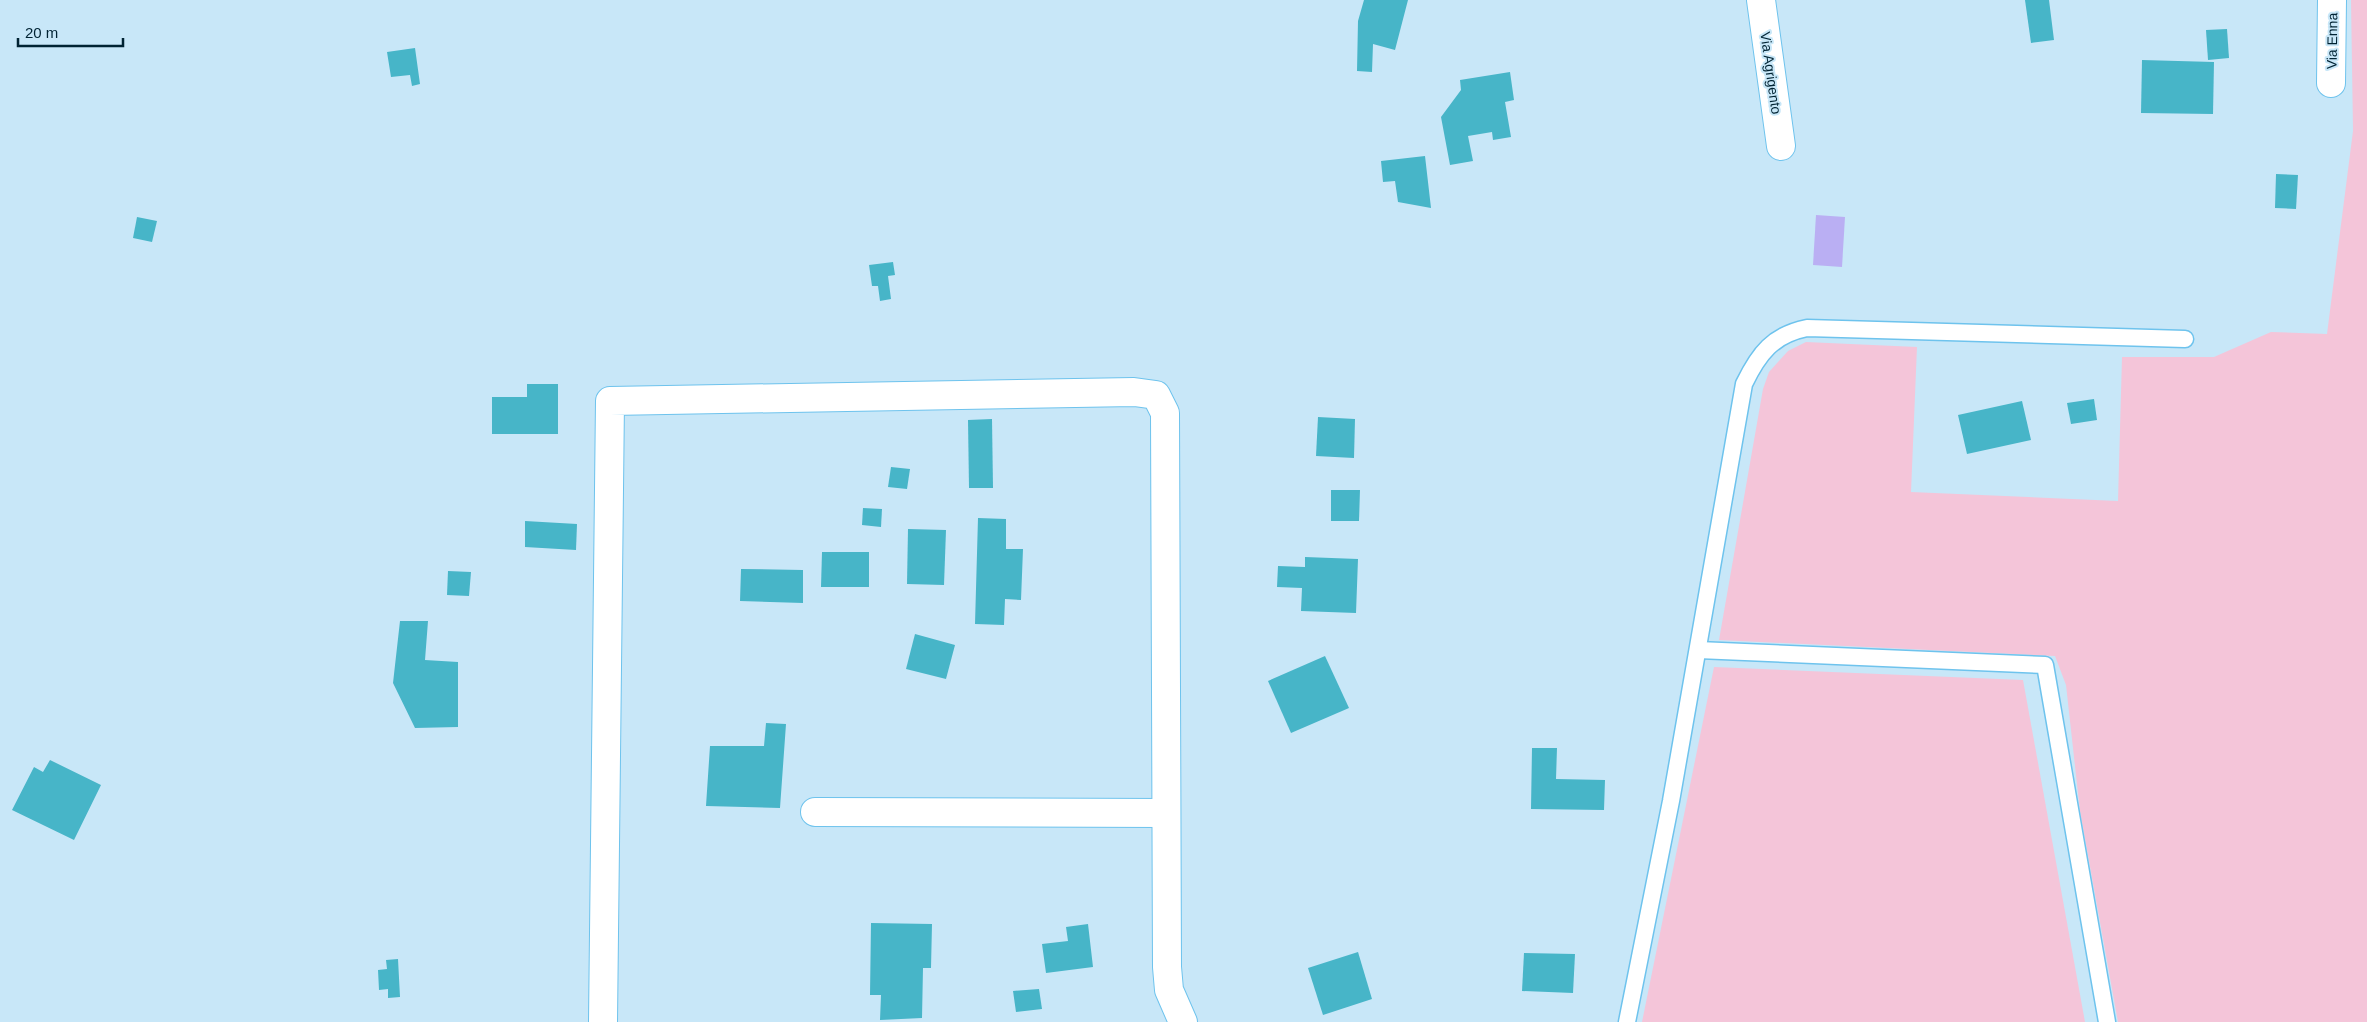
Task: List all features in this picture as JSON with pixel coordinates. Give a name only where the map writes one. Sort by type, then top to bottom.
[{"type":"street","name":"Via Agrigento","points":[[1761,0],[1781,146]]},
{"type":"street","name":"Via Enna","points":[[2331,83],[2332,0]]},
{"type":"street","points":[[603,1022],[610,401],[1134,392],[1156,396],[1165,413],[1167,967],[1169,990],[1183,1022]]},
{"type":"street","points":[[815,812],[1166,813]]},
{"type":"lane","points":[[1627,1022],[1671,801],[1744,384],[1754,364],[1770,345],[1790,332],[1807,328],[2185,339]]},
{"type":"lane","points":[[1698,650],[2045,665],[2108,1022]]},
{"type":"shaded area","points":[[2351,0],[2367,0],[2367,1022],[2118,1022],[2080,811],[2066,685],[2055,656],[1719,640],[1763,389],[1769,372],[1788,351],[1806,342],[1917,347],[1911,492],[2118,501],[2122,357],[2214,357],[2271,332],[2327,334],[2353,131]]},
{"type":"shaded area","points":[[1816,215],[1845,217],[1842,267],[1813,265]]},
{"type":"shaded area","points":[[1714,667],[2023,680],[2085,1022],[1642,1022]]},
{"type":"building","points":[[1364,0],[1408,0],[1395,50],[1373,44],[1372,72],[1357,71],[1358,21]]},
{"type":"building","points":[[2025,0],[2049,0],[2054,40],[2031,43]]},
{"type":"building","points":[[2227,29],[2229,58],[2208,60],[2206,30]]},
{"type":"building","points":[[415,48],[420,84],[412,86],[410,75],[391,77],[387,52]]},
{"type":"building","points":[[2142,60],[2214,62],[2213,114],[2141,113]]},
{"type":"building","points":[[1510,72],[1514,100],[1505,102],[1511,137],[1493,140],[1492,132],[1468,136],[1473,161],[1450,165],[1441,117],[1461,90],[1460,80]]},
{"type":"building","points":[[1425,156],[1431,208],[1398,202],[1395,181],[1383,182],[1381,161]]},
{"type":"building","points":[[2276,174],[2298,175],[2296,209],[2275,208]]},
{"type":"building","points":[[137,217],[157,221],[152,242],[133,238]]},
{"type":"building","points":[[893,262],[895,275],[888,276],[891,299],[880,301],[878,286],[872,286],[869,265]]},
{"type":"building","points":[[527,384],[558,384],[558,434],[492,434],[492,397],[527,397]]},
{"type":"building","points":[[2094,399],[2097,420],[2071,424],[2067,403]]},
{"type":"building","points":[[2022,401],[2031,440],[1967,454],[1958,415]]},
{"type":"building","points":[[1318,417],[1355,419],[1354,458],[1316,456]]},
{"type":"building","points":[[992,419],[993,488],[969,488],[968,420]]},
{"type":"building","points":[[891,467],[910,469],[907,489],[888,487]]},
{"type":"building","points":[[1331,490],[1360,490],[1359,521],[1331,521]]},
{"type":"building","points":[[863,508],[882,509],[881,527],[862,525]]},
{"type":"building","points":[[978,518],[1006,519],[1006,549],[1023,549],[1021,600],[1005,599],[1004,625],[975,624]]},
{"type":"building","points":[[525,521],[577,524],[576,550],[525,547]]},
{"type":"building","points":[[908,529],[946,530],[944,585],[907,584]]},
{"type":"building","points":[[822,552],[869,552],[869,587],[821,587]]},
{"type":"building","points":[[1305,557],[1358,559],[1356,613],[1301,611],[1302,588],[1277,587],[1278,566],[1305,567]]},
{"type":"building","points":[[741,569],[803,570],[803,603],[740,601]]},
{"type":"building","points":[[448,571],[471,572],[469,596],[447,595]]},
{"type":"building","points":[[400,621],[428,621],[425,660],[458,662],[458,727],[415,728],[393,683]]},
{"type":"building","points":[[915,634],[955,645],[946,679],[906,669]]},
{"type":"building","points":[[1325,656],[1349,708],[1291,733],[1268,681]]},
{"type":"building","points":[[766,723],[786,724],[780,808],[706,806],[710,746],[764,746]]},
{"type":"building","points":[[1532,748],[1557,748],[1556,779],[1605,780],[1604,810],[1531,809]]},
{"type":"building","points":[[50,760],[101,785],[74,840],[12,810],[34,767],[43,772]]},
{"type":"building","points":[[871,923],[932,924],[931,968],[923,968],[922,1018],[880,1020],[881,995],[870,995]]},
{"type":"building","points":[[1088,924],[1093,967],[1046,973],[1042,944],[1068,941],[1066,927]]},
{"type":"building","points":[[1358,952],[1372,999],[1323,1015],[1308,968]]},
{"type":"building","points":[[1524,953],[1575,954],[1573,993],[1522,991]]},
{"type":"building","points":[[398,959],[400,997],[388,998],[388,989],[379,990],[378,970],[387,969],[386,960]]},
{"type":"building","points":[[1039,989],[1042,1009],[1016,1012],[1013,991]]}]
